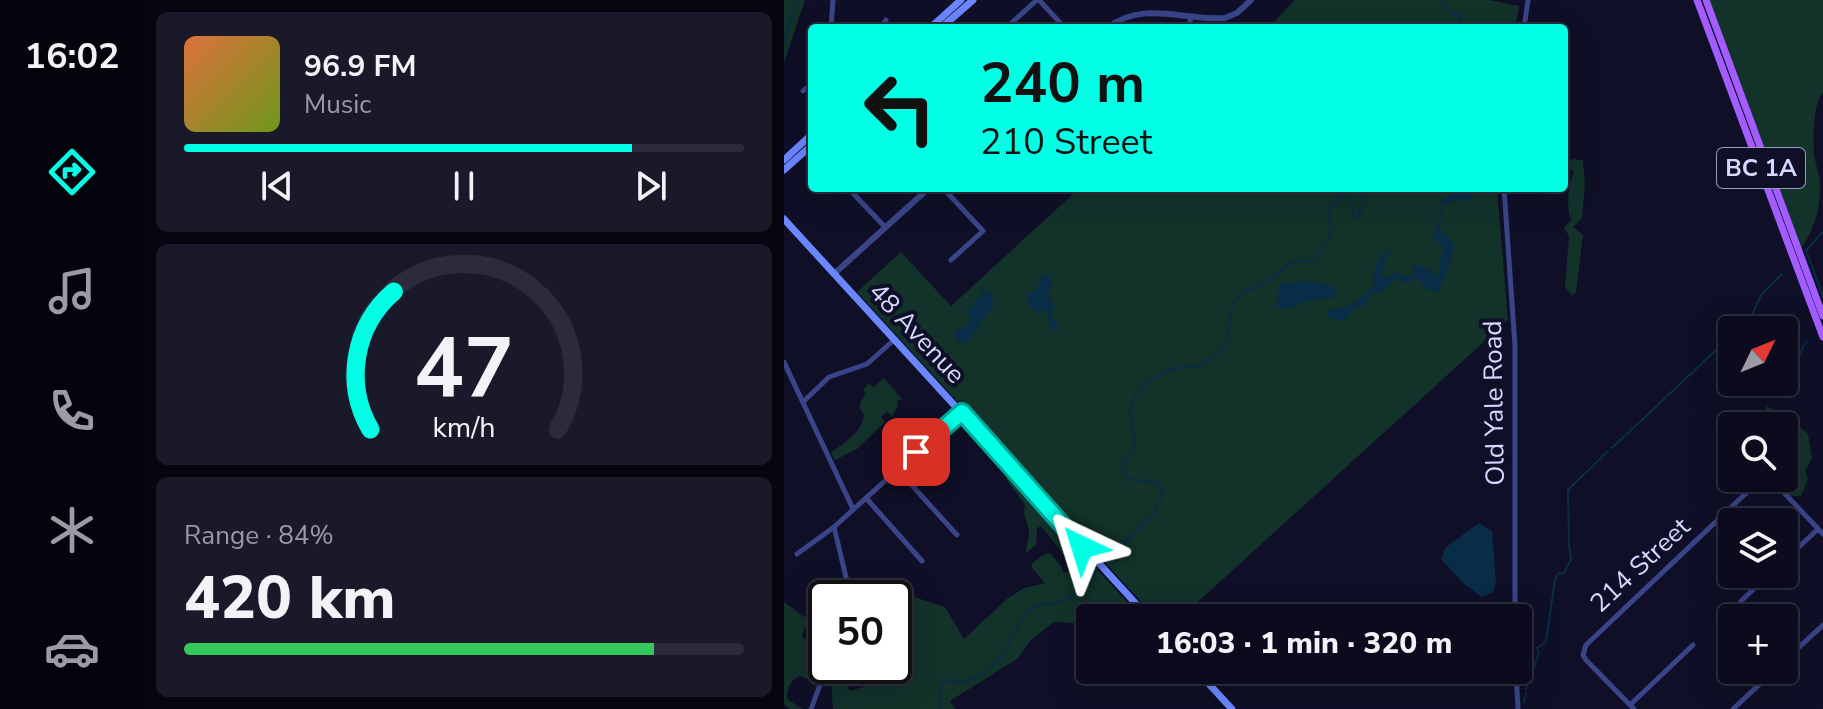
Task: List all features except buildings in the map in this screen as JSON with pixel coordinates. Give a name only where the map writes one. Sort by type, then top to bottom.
[{"type":"main road","points":[[946,24],[973,0]]},
{"type":"main road","name":"BC 1A","points":[[1697,0],[1823,337]]},
{"type":"main road","name":"BC 1A","points":[[1706,0],[1823,316]]},
{"type":"main road","points":[[934,24],[959,1]]},
{"type":"main road","points":[[784,160],[808,138]]},
{"type":"main road","points":[[784,170],[808,149]]},
{"type":"main road","name":"48 Avenue","points":[[784,219],[1136,604]]},
{"type":"main road","points":[[1209,684],[1232,709]]},
{"type":"street","points":[[831,24],[833,0]]},
{"type":"street","points":[[1011,24],[1038,0],[1061,24]]},
{"type":"street","points":[[1112,24],[1121,16],[1137,11],[1220,18],[1231,16],[1251,0]]},
{"type":"street","points":[[1525,24],[1528,0]]},
{"type":"street","points":[[1190,24],[1191,16]]},
{"type":"street","points":[[883,24],[886,20]]},
{"type":"street","points":[[803,91],[808,87]]},
{"type":"street","points":[[852,192],[885,227]]},
{"type":"street","points":[[835,273],[924,192]]},
{"type":"street","points":[[947,192],[983,231],[951,260]]},
{"type":"street","name":"Old Yale Road","points":[[1504,192],[1515,346],[1515,604]]},
{"type":"street","points":[[803,402],[829,377],[867,364],[895,339]]},
{"type":"street","points":[[784,362],[853,509]]},
{"type":"street","points":[[797,554],[834,527],[962,412]]},
{"type":"street","points":[[897,469],[957,535]]},
{"type":"street","name":"214 Street","points":[[1632,707],[1586,660],[1583,651],[1590,639],[1747,492]]},
{"type":"street","points":[[1783,492],[1823,534]]},
{"type":"street","points":[[866,498],[922,561]]},
{"type":"street","points":[[834,527],[847,580]]},
{"type":"street","points":[[1798,548],[1818,529]]},
{"type":"street","points":[[1741,601],[1755,588]]},
{"type":"street","points":[[1798,648],[1823,625]]},
{"type":"street","points":[[1632,707],[1693,645]]},
{"type":"street","points":[[811,709],[820,684]]},
{"type":"street","points":[[1517,684],[1518,709]]},
{"type":"street","points":[[1733,709],[1760,684]]},
{"type":"green space","points":[[805,0],[784,63],[784,2]]},
{"type":"green space","points":[[1295,0],[1490,0],[1519,6],[1516,24],[1272,24]]},
{"type":"green space","points":[[1707,0],[1823,0],[1823,93],[1815,112],[1814,139],[1820,180],[1819,202],[1810,234],[1801,249]]},
{"type":"green space","points":[[1572,159],[1583,160],[1585,184],[1582,218],[1573,227],[1583,235],[1576,293],[1572,296],[1565,287],[1569,236],[1564,228],[1571,220],[1568,196],[1574,172],[1568,172]]},
{"type":"green space","points":[[1071,192],[1497,192],[1508,320],[1195,604],[1143,604],[857,292],[901,252],[951,306],[1073,194]]},
{"type":"green space","points":[[884,378],[902,399],[897,401],[898,406],[892,416],[887,412],[881,417],[885,422],[857,449],[835,460],[831,452],[852,437],[863,421],[864,415],[859,406],[864,389],[868,384],[874,387]]},
{"type":"green space","points":[[1798,425],[1808,434],[1812,458],[1805,471],[1808,479],[1801,496],[1791,496],[1787,492],[1798,492]]},
{"type":"green space","points":[[1009,474],[1129,604],[1076,604],[1076,624],[1054,622],[1031,640],[1017,659],[950,701],[955,709],[833,709],[831,684],[847,684],[850,691],[871,684],[912,684],[912,596],[945,607],[964,639],[1008,598],[1024,588],[1045,583],[1032,568],[1032,563],[1043,555],[1050,553],[1063,572],[1068,573],[1068,560],[1041,526],[1037,528],[1036,545],[1026,553],[1029,532],[1025,505],[1006,479]]},
{"type":"green space","points":[[784,602],[808,618],[808,627],[802,635],[808,645],[808,679],[800,676],[788,691],[787,699],[803,709],[790,709],[784,704]]},
{"type":"water","points":[[1457,192],[1473,192],[1470,200],[1442,206],[1442,218],[1438,227],[1455,246],[1439,291],[1426,290],[1419,279],[1409,284],[1396,278],[1382,292],[1372,293],[1365,305],[1354,307],[1347,318],[1338,320],[1327,317],[1328,311],[1353,304],[1373,287],[1375,266],[1387,249],[1391,252],[1385,260],[1384,278],[1396,273],[1409,278],[1414,274],[1413,264],[1428,269],[1433,276],[1439,273],[1439,260],[1444,251],[1433,236],[1440,218],[1441,202]]},
{"type":"water","points":[[1048,274],[1052,285],[1048,296],[1054,306],[1050,314],[1059,326],[1055,331],[1050,327],[1047,311],[1034,312],[1026,301],[1043,275]]},
{"type":"water","points":[[1312,281],[1334,287],[1336,297],[1307,301],[1285,310],[1276,306],[1280,284]]},
{"type":"water","points":[[982,288],[992,294],[993,307],[970,340],[963,343],[956,339],[955,334],[958,329],[966,328],[972,318],[966,311],[981,297]]},
{"type":"water","points":[[1479,523],[1492,531],[1496,582],[1493,592],[1482,597],[1464,584],[1441,559],[1446,547]]},
{"type":"waterway","points":[[784,42],[796,0]]},
{"type":"waterway","points":[[1445,0],[1445,10],[1461,18],[1457,24]]},
{"type":"waterway","points":[[1109,558],[1153,514],[1163,495],[1158,482],[1131,480],[1122,471],[1122,464],[1134,444],[1130,412],[1138,392],[1162,373],[1201,365],[1218,353],[1227,338],[1231,310],[1237,298],[1265,283],[1291,263],[1312,261],[1326,244],[1330,233],[1327,212],[1346,192]]},
{"type":"waterway","points":[[1348,192],[1354,216],[1359,217],[1364,192]]},
{"type":"waterway","points":[[1823,232],[1806,250],[1823,297]]},
{"type":"waterway","points":[[1751,316],[1762,294],[1782,274]]},
{"type":"waterway","points":[[1798,358],[1808,341]]},
{"type":"waterway","points":[[1612,448],[1718,348]]},
{"type":"waterway","points":[[1526,689],[1539,653],[1537,648],[1546,642],[1555,579],[1559,573],[1564,573],[1571,559],[1568,490],[1608,451]]},
{"type":"waterway","points":[[939,709],[942,680],[965,682],[984,673],[1002,657],[1026,611],[1075,595],[1097,569]]},
{"type":"waterway","points":[[1524,702],[1526,693]]},
{"type":"route","points":[[916,452],[962,412],[1082,547]]}]
